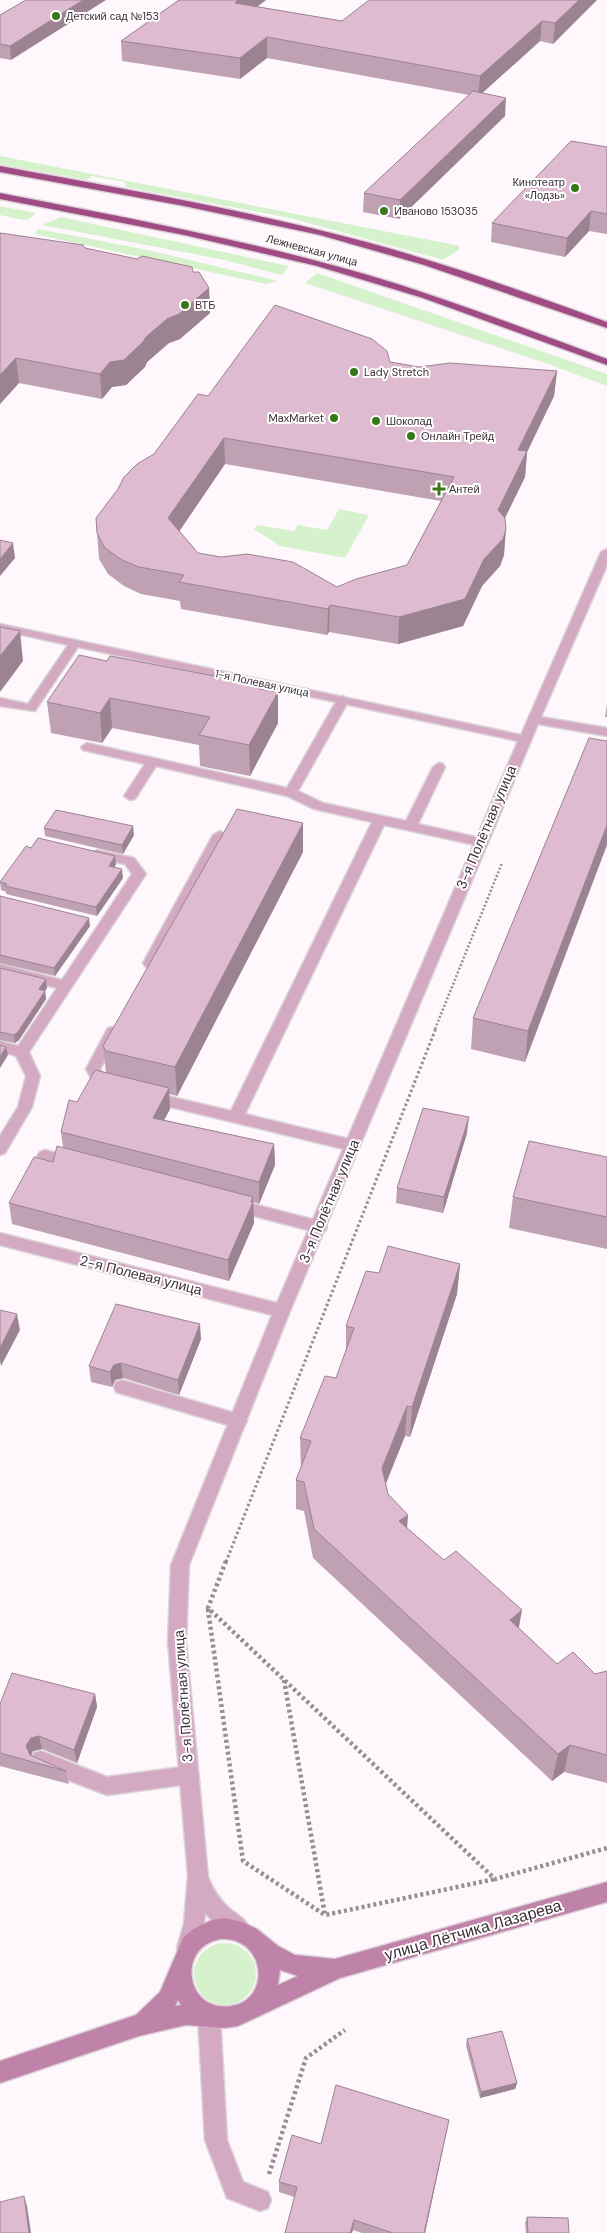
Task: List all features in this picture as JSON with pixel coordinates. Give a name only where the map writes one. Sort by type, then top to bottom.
[{"type":"highway","name":"Лежневская улица","points":[[0,169],[223,211],[365,245],[437,265],[607,325]]},
{"type":"highway","name":"Лежневская улица","points":[[0,196],[192,233],[321,265],[423,294],[607,362]]},
{"type":"street","name":"3-я Полётная улица","points":[[185,1956],[194,1924],[198,1875],[177,1642],[180,1565],[282,1311],[524,739],[607,552]]},
{"type":"street","name":"1-я Полевая улица","points":[[0,627],[524,739]]},
{"type":"street","points":[[0,702],[31,708],[75,643]]},
{"type":"street","points":[[291,793],[343,700]]},
{"type":"street","points":[[533,719],[607,732]]},
{"type":"street","points":[[87,747],[291,793],[319,806],[480,842]]},
{"type":"street","points":[[130,796],[153,762]]},
{"type":"street","points":[[410,826],[440,767]]},
{"type":"street","points":[[236,1117],[380,819]]},
{"type":"street","points":[[145,974],[220,835]]},
{"type":"street","points":[[22,1052],[139,874],[129,860],[82,850]]},
{"type":"street","points":[[87,920],[106,924]]},
{"type":"street","points":[[0,969],[66,986]]},
{"type":"street","points":[[121,1017],[93,1069],[103,1086],[352,1145]]},
{"type":"street","points":[[0,1046],[22,1052]]},
{"type":"street","points":[[3,1139],[25,1107],[33,1076],[22,1052]]},
{"type":"street","points":[[45,1156],[93,1168]]},
{"type":"street","points":[[215,1200],[319,1227]]},
{"type":"street","name":"2-я Полевая улица","points":[[0,1238],[282,1311]]},
{"type":"street","points":[[122,1387],[238,1422]]},
{"type":"street","points":[[41,1760],[107,1786],[189,1775]]},
{"type":"street","name":"3-я Полётная улица","points":[[198,1875],[203,1893],[214,1909],[224,1919],[250,1936]]},
{"type":"street","name":"улица Лётчика Лазарева","points":[[0,2072],[139,2026],[186,2014],[232,2017],[338,1968],[607,1892]]},
{"type":"street","name":"улица Лётчика Лазарева","points":[[139,2026],[158,2010],[167,1999],[185,1956],[198,1940],[216,1929],[230,1928],[250,1936],[286,1963],[303,1968],[338,1968]]},
{"type":"street","points":[[250,1936],[265,1952],[269,1966],[268,1982],[263,1996],[253,2008]]},
{"type":"street","points":[[185,1956],[182,1985],[188,1998],[197,2009],[209,2016],[216,2140],[234,2190],[260,2200]]},
{"type":"path","points":[[503,861],[359,1219],[208,1608],[243,1861],[325,1915],[495,1879],[607,1848]]},
{"type":"path","points":[[208,1608],[495,1879]]},
{"type":"path","points":[[284,1679],[325,1915]]},
{"type":"path","points":[[260,2200],[306,2058],[345,2030]]},
{"type":"green space","points":[[0,156],[450,244],[459,246],[459,250],[443,260],[290,218],[126,187],[125,182],[92,176],[87,180],[0,164]]},
{"type":"green space","points":[[0,206],[36,213],[29,219],[24,220],[0,215]]},
{"type":"green space","points":[[61,217],[289,266],[282,275],[220,259],[42,225]]},
{"type":"green space","points":[[38,229],[148,250],[278,281],[266,284],[38,235],[35,233]]},
{"type":"green space","points":[[317,273],[607,374],[607,386],[548,364],[305,283]]},
{"type":"green space","points":[[339,509],[369,515],[345,558],[280,546],[254,529],[257,525],[294,531],[298,525],[327,530]]},
{"type":"green space","points":[[225,1943],[237,1946],[247,1952],[253,1962],[256,1974],[253,1986],[247,1996],[237,2002],[225,2005],[213,2002],[203,1996],[197,1986],[194,1974],[197,1962],[203,1952],[213,1946]]},
{"type":"building","points":[[26,0],[83,0],[10,46],[0,44],[0,15]]},
{"type":"building","points":[[179,0],[238,0],[235,3],[342,21],[369,0],[579,0],[555,23],[542,21],[480,76],[267,37],[240,58],[121,41]]},
{"type":"building","points":[[473,91],[506,98],[400,200],[364,193]]},
{"type":"building","name":"Кинотеатр «Лодзь»","points":[[571,141],[607,147],[607,214],[591,211],[567,238],[492,223]]},
{"type":"building","points":[[0,233],[83,245],[85,248],[137,259],[142,256],[192,267],[193,272],[199,272],[209,288],[179,314],[167,319],[124,360],[110,362],[100,374],[16,358],[0,375]]},
{"type":"building","points":[[275,305],[372,339],[387,351],[390,362],[419,367],[450,363],[557,371],[518,450],[527,451],[498,510],[505,518],[506,529],[503,539],[484,559],[465,599],[399,617],[330,605],[328,609],[179,582],[184,575],[139,567],[122,560],[105,548],[97,533],[96,518],[118,489],[124,477],[137,464],[154,454],[198,394],[208,396]],"holes":[[[224,438],[454,477],[407,565],[356,579],[337,587],[293,562],[247,554],[221,557],[198,553],[168,518]]]},
{"type":"building","points":[[0,540],[13,543],[0,559]]},
{"type":"building","points":[[0,627],[20,631],[0,656]]},
{"type":"building","points":[[79,655],[107,661],[110,656],[261,685],[259,689],[278,692],[249,745],[199,735],[210,717],[110,698],[100,713],[47,702]]},
{"type":"building","points":[[589,738],[607,741],[607,825],[528,1031],[473,1018]]},
{"type":"building","points":[[237,809],[303,823],[175,1067],[106,1051],[103,1046]]},
{"type":"building","points":[[56,810],[133,826],[122,845],[44,828]]},
{"type":"building","points":[[38,838],[115,856],[109,866],[122,869],[96,907],[5,886],[7,884],[0,882],[26,846],[31,848]]},
{"type":"building","points":[[0,896],[89,918],[54,968],[0,955]]},
{"type":"building","points":[[0,968],[46,979],[39,989],[45,991],[18,1032],[14,1035],[0,1032]]},
{"type":"building","points":[[0,1045],[6,1047],[0,1057]]},
{"type":"building","points":[[95,1070],[169,1088],[153,1118],[274,1144],[259,1182],[61,1132],[69,1100],[77,1102]]},
{"type":"building","points":[[423,1108],[469,1117],[444,1197],[397,1188]]},
{"type":"building","points":[[529,1141],[607,1157],[607,1217],[513,1197]]},
{"type":"building","points":[[57,1146],[253,1197],[251,1202],[253,1202],[228,1260],[9,1203],[34,1157],[53,1162]]},
{"type":"building","points":[[388,1246],[460,1264],[412,1407],[407,1406],[382,1468],[388,1494],[408,1515],[399,1521],[444,1560],[456,1551],[522,1610],[510,1620],[557,1664],[573,1652],[595,1674],[607,1671],[607,1755],[570,1745],[558,1754],[314,1529],[304,1482],[296,1480],[311,1441],[300,1438],[325,1376],[336,1378],[354,1328],[346,1326],[366,1271],[379,1273]]},
{"type":"building","points":[[116,1304],[200,1324],[178,1380],[121,1363],[114,1365],[110,1372],[89,1366]]},
{"type":"building","points":[[0,1310],[17,1314],[0,1348]]},
{"type":"building","points":[[12,1673],[95,1694],[74,1750],[39,1736],[31,1738],[26,1746],[30,1755],[66,1771],[0,1753],[0,1704]]},
{"type":"building","points":[[502,2031],[517,2083],[481,2092],[467,2039]]},
{"type":"building","points":[[336,2085],[449,2120],[424,2233],[393,2233],[354,2220],[350,2233],[285,2233],[297,2187],[279,2182],[292,2135],[321,2144]]},
{"type":"building","points":[[24,2196],[29,2233],[0,2233],[0,2202]]},
{"type":"building","points":[[527,2217],[568,2218],[569,2233],[528,2233]]},
{"type":"place","name":"Детский сад №153","points":[[56,16]]},
{"type":"place","name":"Кинотеатр «Лодзь»","points":[[575,188]]},
{"type":"place","name":"Иваново 153035","points":[[384,211]]},
{"type":"place","name":"ВТБ","points":[[185,305]]},
{"type":"place","name":"Lady Stretch","points":[[354,372]]},
{"type":"place","name":"MaxMarket","points":[[334,418]]},
{"type":"place","name":"Шоколад","points":[[376,421]]},
{"type":"place","name":"Онлайн Трейд","points":[[411,436]]},
{"type":"place","name":"Антей","points":[[439,489]]}]
